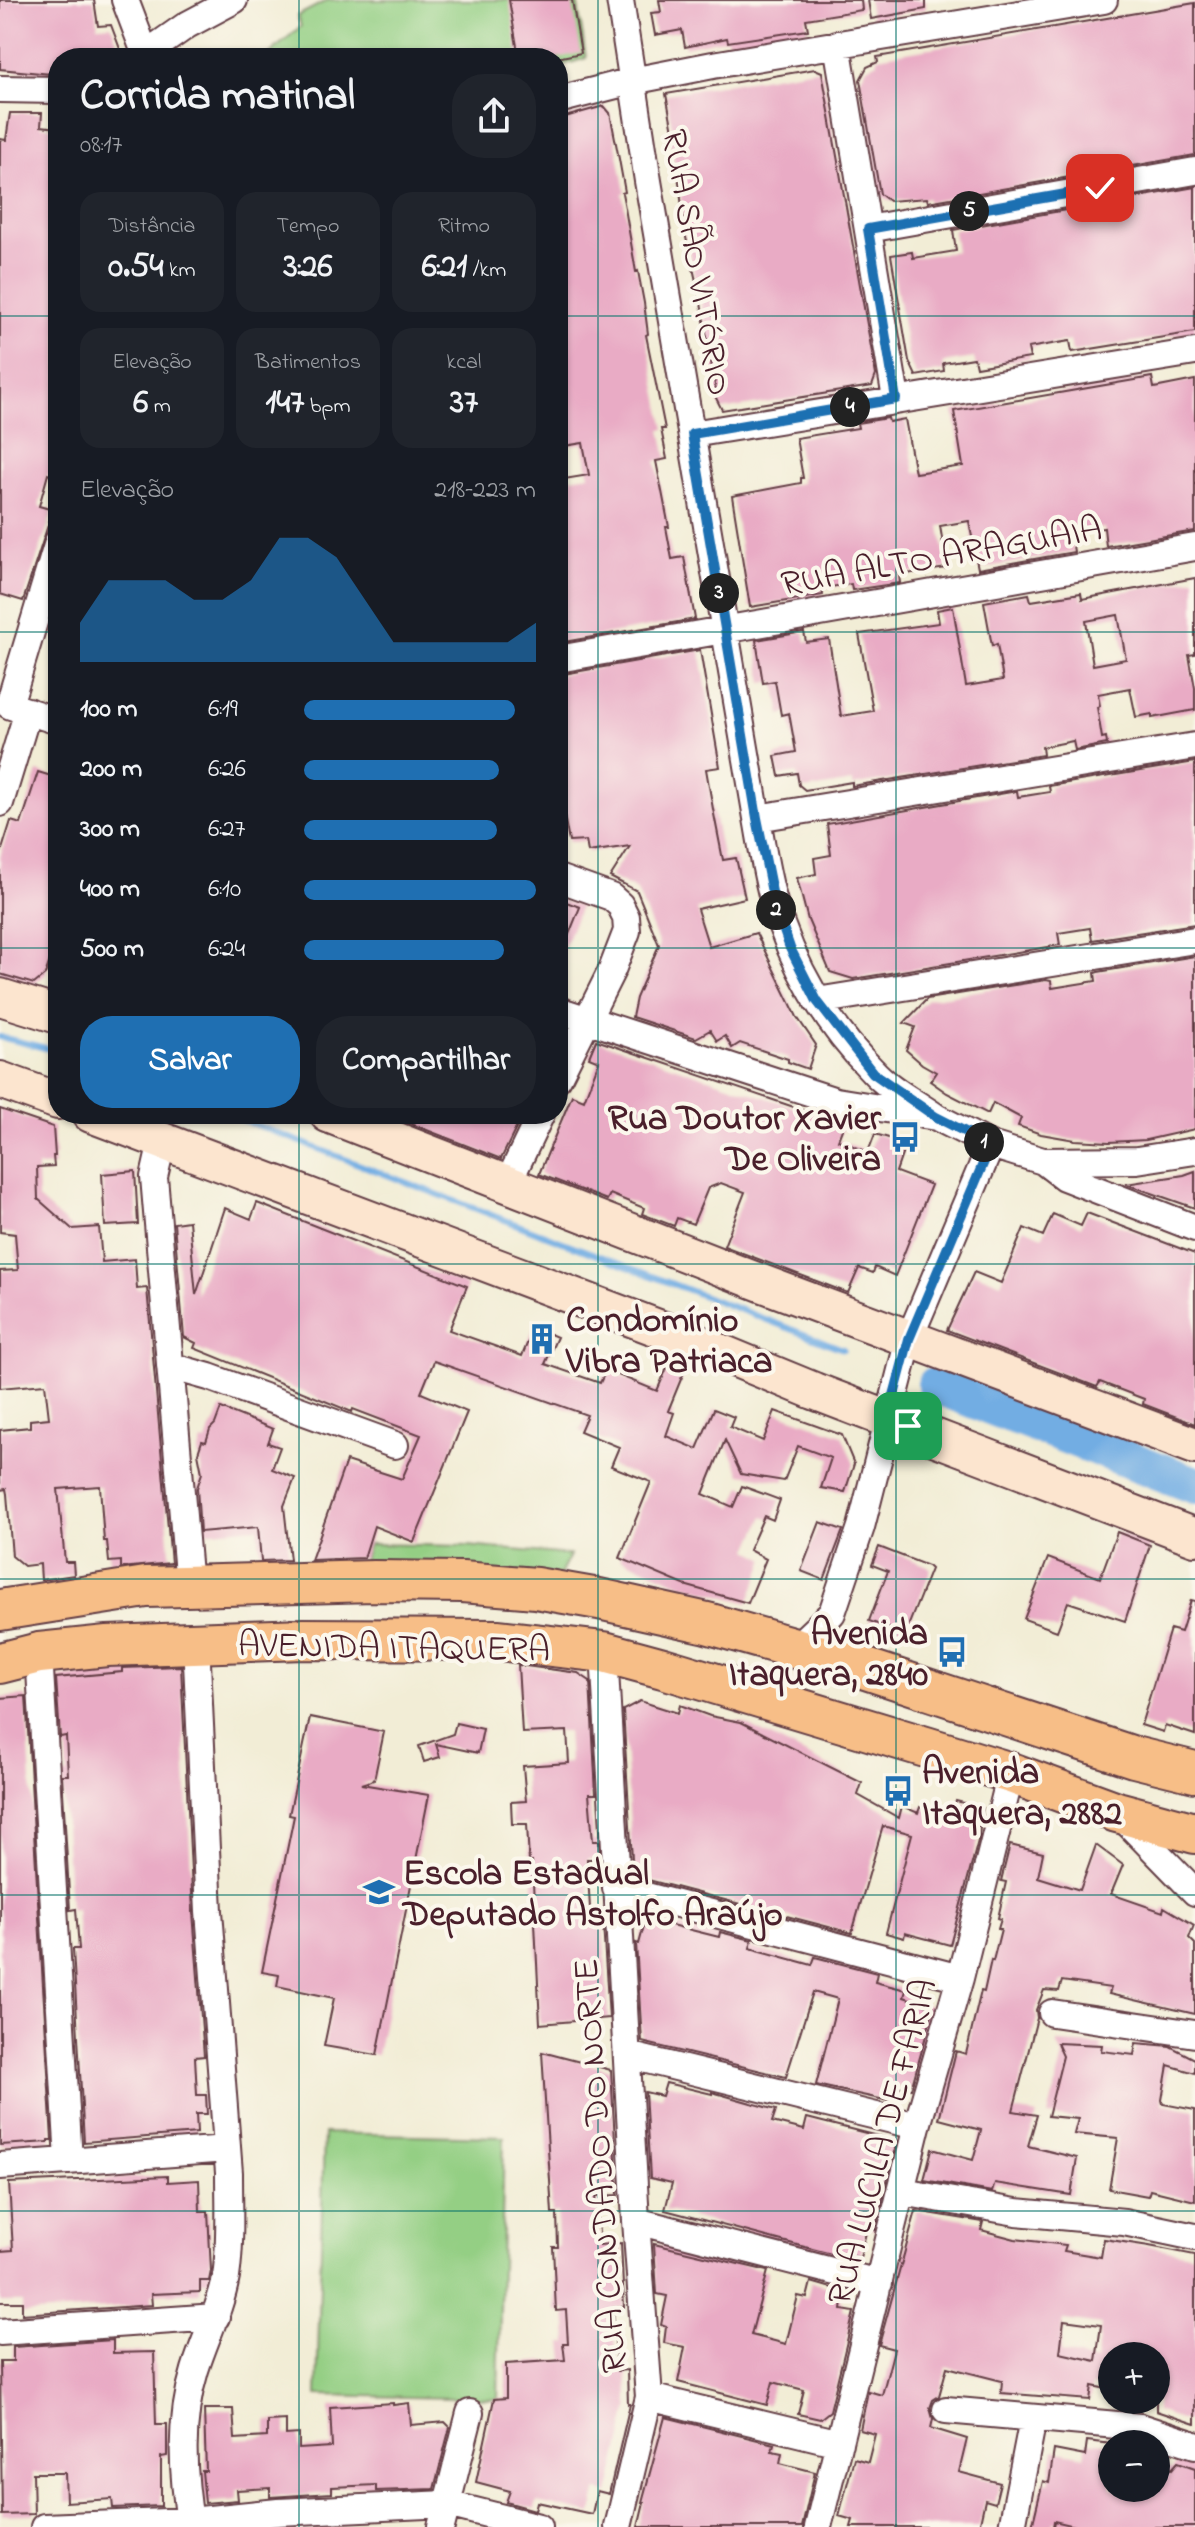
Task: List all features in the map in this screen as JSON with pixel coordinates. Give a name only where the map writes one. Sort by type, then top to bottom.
[{"type":"main road","points":[[0,997],[48,1006]]},
{"type":"main road","points":[[0,1080],[48,1097]]},
{"type":"main road","points":[[116,1124],[695,1342],[1195,1537]]},
{"type":"main road","points":[[353,1124],[1195,1446]]},
{"type":"main road","name":"AVENIDA ITAQUERA","points":[[0,1610],[146,1587],[433,1582],[536,1588],[707,1623],[842,1662],[1134,1757],[1195,1772]]},
{"type":"main road","name":"AVENIDA ITAQUERA","points":[[0,1663],[39,1653],[196,1642],[413,1638],[499,1640],[604,1652],[1011,1773],[1117,1812],[1195,1833]]},
{"type":"street","points":[[125,0],[141,48]]},
{"type":"street","points":[[156,48],[187,25],[234,0]]},
{"type":"street","name":"RUA SÃO VITÓRIO","points":[[620,0],[757,818],[774,902],[790,948],[817,1001],[873,1073],[936,1117]]},
{"type":"street","points":[[568,97],[632,81],[1104,0]]},
{"type":"street","points":[[837,44],[896,399]]},
{"type":"street","points":[[0,89],[48,90]]},
{"type":"street","points":[[868,229],[1195,171]]},
{"type":"street","points":[[692,434],[1195,352]]},
{"type":"street","name":"RUA ALTO ARAGUAIA","points":[[568,657],[1195,547]]},
{"type":"street","points":[[0,803],[12,706],[48,578]]},
{"type":"street","points":[[12,706],[48,718]]},
{"type":"street","points":[[757,818],[1195,746]]},
{"type":"street","points":[[568,879],[611,897],[626,917],[627,931],[612,970],[568,1057]]},
{"type":"street","points":[[817,1001],[1195,940]]},
{"type":"street","points":[[568,1014],[836,1101],[936,1117],[991,1145],[1043,1161],[1137,1160],[1195,1151]]},
{"type":"street","points":[[507,1185],[536,1124]]},
{"type":"street","points":[[162,1142],[154,1177],[189,1586]]},
{"type":"street","points":[[795,1648],[832,1613],[861,1527],[909,1339],[991,1145]]},
{"type":"street","points":[[1043,1161],[1064,1177],[1195,1228]]},
{"type":"street","points":[[170,1366],[209,1377],[395,1445]]},
{"type":"street","points":[[832,1613],[842,1662]]},
{"type":"street","points":[[190,2524],[182,2452],[185,2410],[195,2369],[216,2317],[226,2277],[229,2239],[227,2149],[209,1911],[196,1642]]},
{"type":"street","name":"RUA CONDADO DO NORTE","points":[[604,1652],[649,2397],[618,2527]]},
{"type":"street","points":[[39,1653],[69,2161]]},
{"type":"street","name":"RUA LUCILA DE FARIA","points":[[818,2527],[917,2126],[960,1978],[1011,1773]]},
{"type":"street","points":[[1117,1812],[1195,1892]]},
{"type":"street","points":[[616,1888],[960,1978]]},
{"type":"street","points":[[1052,2013],[1195,2034]]},
{"type":"street","points":[[627,2055],[917,2126]]},
{"type":"street","points":[[0,2166],[227,2149]]},
{"type":"street","points":[[902,2192],[1016,2212],[1124,2222],[1195,2237]]},
{"type":"street","points":[[636,2221],[879,2283]]},
{"type":"street","points":[[0,2332],[216,2317]]},
{"type":"street","points":[[649,2397],[839,2443]]},
{"type":"street","points":[[946,2410],[1140,2427],[1195,2445]]},
{"type":"street","points":[[444,2516],[470,2413]]},
{"type":"street","points":[[1012,2527],[1033,2419]]},
{"type":"street","points":[[44,2527],[190,2524],[278,2512],[444,2516],[539,2527]]},
{"type":"green space","points":[[328,0],[577,0],[586,58],[568,64],[568,48],[276,48],[301,26],[297,16]]},
{"type":"green space","points":[[369,1544],[468,1546],[570,1555],[560,1575],[361,1567]]},
{"type":"green space","points":[[324,2133],[504,2137],[498,2399],[317,2395]]},
{"type":"building","points":[[0,0],[94,0],[98,26],[111,25],[120,48],[48,48],[48,74],[0,69]]},
{"type":"building","points":[[509,0],[572,0],[581,53],[568,56],[568,48],[517,48]]},
{"type":"building","points":[[659,0],[861,0],[862,10],[806,19],[808,30],[728,42],[727,38],[685,47],[682,30],[655,35],[651,13],[661,12]]},
{"type":"building","points":[[868,0],[926,0],[926,9],[871,19]]},
{"type":"building","points":[[1195,3],[1195,155],[928,202],[927,198],[889,201],[880,194],[860,80],[867,67],[878,62],[877,57]]},
{"type":"building","points":[[815,69],[822,72],[876,375],[872,386],[722,410],[713,392],[716,391],[701,303],[685,233],[679,182],[668,132],[673,131],[666,94]]},
{"type":"building","points":[[604,106],[610,113],[636,272],[644,303],[646,335],[665,429],[661,429],[667,459],[656,461],[669,527],[666,527],[672,559],[684,557],[695,619],[568,641],[568,478],[589,475],[583,443],[568,445],[568,116]]},
{"type":"building","points":[[10,113],[42,113],[41,126],[48,127],[48,474],[39,506],[48,509],[48,525],[23,601],[0,594],[0,139],[6,140]]},
{"type":"building","points":[[1195,187],[1195,332],[1072,352],[1070,341],[1028,348],[1030,358],[976,367],[974,358],[943,363],[944,371],[916,376],[909,361],[891,255],[912,252],[913,258],[956,251],[953,230]]},
{"type":"building","points":[[1152,377],[1154,388],[1195,380],[1195,531],[1106,546],[1104,528],[1071,533],[1074,552],[978,569],[969,521],[940,526],[947,568],[899,575],[900,583],[852,590],[851,584],[822,588],[823,595],[750,607],[732,496],[801,483],[803,478],[796,438],[858,428],[857,423],[888,418],[889,422],[905,419],[915,473],[963,466],[954,411]]},
{"type":"building","points":[[1195,578],[1195,654],[1189,655],[1195,710],[1152,718],[1152,714],[1136,717],[1130,688],[1098,694],[1102,738],[1106,737],[1107,744],[1075,750],[1073,741],[1042,747],[1043,755],[852,786],[852,782],[805,790],[799,785],[797,773],[779,776],[775,756],[796,752],[789,713],[781,715],[775,681],[763,683],[756,640],[804,632],[806,642],[829,639],[841,716],[873,711],[859,634],[939,623],[937,610],[953,607],[966,686],[1003,680],[997,644],[992,646],[984,602],[1029,594],[1031,601],[1081,593],[1082,599]],"holes":[[[1118,615],[1126,659],[1093,665],[1086,621]]]},
{"type":"building","points":[[700,650],[720,767],[706,769],[713,809],[723,860],[736,858],[745,898],[697,909],[709,947],[756,933],[797,1017],[816,1045],[808,1069],[740,1043],[732,1048],[725,1036],[717,1041],[710,1030],[696,1038],[632,1017],[636,998],[659,945],[637,891],[610,877],[630,846],[588,852],[586,841],[569,842],[568,673]]},
{"type":"building","points":[[1195,762],[1195,924],[1092,940],[1090,928],[1058,933],[1060,945],[853,979],[830,972],[808,920],[797,878],[816,874],[814,858],[831,855],[827,824],[1017,791],[1018,797],[1050,792],[1049,786]]},
{"type":"building","points":[[38,772],[48,775],[48,966],[45,975],[34,984],[0,974],[0,856],[11,821],[21,824]]},
{"type":"building","points":[[568,903],[580,907],[568,937]]},
{"type":"building","points":[[1195,956],[1195,1129],[1146,1140],[1109,1142],[1041,1134],[1018,1126],[1021,1118],[993,1103],[988,1114],[947,1093],[930,1081],[936,1072],[906,1050],[915,1027],[904,1023],[927,999],[1046,980],[1051,981],[1052,988],[1096,981],[1095,973],[1098,972]]},
{"type":"building","points":[[596,1040],[844,1124],[838,1140],[868,1152],[875,1134],[906,1143],[896,1172],[931,1185],[895,1276],[875,1267],[873,1273],[859,1268],[848,1293],[724,1246],[745,1192],[721,1183],[708,1188],[693,1224],[677,1218],[674,1226],[642,1214],[644,1208],[610,1194],[607,1200],[539,1174],[560,1124],[568,1124],[568,1105],[572,1095],[584,1100],[599,1061],[589,1057]]},
{"type":"building","points":[[0,1109],[53,1127],[54,1166],[37,1167],[38,1199],[72,1229],[99,1227],[102,1262],[135,1259],[137,1289],[147,1288],[171,1563],[121,1568],[121,1561],[109,1562],[107,1541],[104,1541],[100,1486],[58,1489],[65,1562],[73,1562],[74,1575],[41,1580],[40,1564],[24,1566],[12,1556],[7,1494],[6,1489],[0,1490],[0,1430],[30,1427],[30,1420],[49,1418],[45,1384],[0,1388],[0,1271],[18,1270],[15,1234],[0,1232]]},
{"type":"building","points":[[412,1124],[518,1124],[501,1159]]},
{"type":"building","points":[[135,1171],[138,1224],[105,1226],[102,1174]]},
{"type":"building","points":[[1195,1171],[1195,1208],[1126,1184],[1184,1175]]},
{"type":"building","points":[[257,1203],[467,1286],[449,1330],[522,1356],[534,1327],[557,1337],[545,1364],[600,1383],[606,1370],[657,1391],[670,1361],[686,1367],[668,1411],[674,1413],[666,1436],[697,1449],[714,1409],[734,1417],[730,1427],[763,1441],[775,1411],[842,1435],[854,1464],[845,1492],[821,1488],[831,1458],[798,1446],[784,1481],[741,1474],[725,1440],[703,1494],[733,1507],[742,1486],[780,1500],[773,1520],[764,1516],[749,1550],[766,1559],[748,1603],[684,1585],[620,1558],[651,1482],[611,1466],[619,1447],[580,1431],[587,1415],[434,1361],[421,1393],[467,1412],[414,1542],[374,1526],[364,1558],[311,1560],[346,1461],[402,1479],[421,1435],[353,1409],[352,1412],[194,1348],[196,1343],[184,1337],[174,1223],[189,1221],[196,1295],[225,1208],[251,1219]]},
{"type":"building","points":[[1087,1213],[1195,1254],[1195,1424],[1143,1404],[1144,1399],[1100,1382],[1097,1387],[947,1330],[974,1272],[1001,1283],[1024,1228],[1043,1236],[1053,1214],[1081,1226]]},
{"type":"building","points":[[221,1408],[273,1429],[268,1443],[280,1447],[272,1469],[295,1478],[284,1506],[290,1560],[261,1561],[258,1527],[200,1532],[197,1488],[202,1473],[198,1453]]},
{"type":"building","points":[[820,1522],[843,1530],[824,1580],[801,1571]]},
{"type":"building","points":[[1117,1532],[1150,1545],[1125,1621],[1068,1602],[1057,1631],[1024,1619],[1048,1558],[1100,1578]]},
{"type":"building","points":[[879,1547],[931,1569],[905,1634],[869,1621],[888,1571],[872,1565]]},
{"type":"building","points":[[1191,1600],[1195,1601],[1195,1735],[1165,1725],[1163,1732],[1141,1725],[1170,1629],[1181,1632]]},
{"type":"building","points":[[518,1665],[578,1673],[590,1681],[596,1794],[589,1794],[593,1841],[599,1841],[600,1859],[587,1859],[590,1908],[602,1908],[609,2018],[540,2024],[532,1862],[529,1862],[527,1824],[512,1824],[511,1802],[526,1801],[523,1766],[569,1763],[567,1731],[522,1733]]},
{"type":"building","points":[[181,1666],[193,1912],[204,2056],[195,2057],[197,2095],[206,2095],[207,2114],[196,2114],[197,2133],[84,2142],[73,1949],[79,1949],[76,1909],[70,1910],[62,1775],[68,1775],[66,1736],[60,1737],[56,1678],[122,1672],[122,1668]]},
{"type":"building","points":[[26,1696],[52,2140],[0,2145],[0,1698]]},
{"type":"building","points":[[640,1701],[678,1713],[680,1705],[710,1716],[741,1722],[862,1783],[858,1795],[899,1818],[902,1806],[918,1813],[920,1807],[952,1816],[956,1801],[983,1808],[978,1826],[979,1837],[950,1945],[905,1933],[904,1938],[886,1933],[912,1834],[883,1826],[852,1933],[633,1876],[623,1710]]},
{"type":"building","points":[[310,1717],[384,1732],[374,1780],[361,1784],[429,1795],[377,2055],[324,2046],[334,1998],[277,1986],[279,1975],[262,1972],[294,1816],[289,1815]]},
{"type":"building","points":[[456,1723],[483,1729],[478,1753],[436,1744],[440,1757],[424,1762],[419,1746],[453,1734]]},
{"type":"building","points":[[1010,1845],[1043,1853],[1038,1877],[1080,1890],[1096,1845],[1123,1865],[1111,1894],[1163,1912],[1164,1907],[1194,1925],[1189,1938],[1195,1944],[1195,2014],[1109,1994],[1111,1988],[1062,1981],[1059,1991],[1044,1990],[1036,2010],[1037,2018],[1013,2111],[1037,2115],[1028,2146],[1077,2158],[1071,2195],[995,2183],[992,2192],[924,2180],[932,2149],[973,2160],[981,2130],[939,2119],[956,2051],[966,2054],[981,1991],[984,1992],[993,1961],[1001,1929],[998,1929],[1001,1919],[998,1918],[1006,1882],[1001,1881]]},
{"type":"building","points":[[645,1922],[666,1927],[667,1924],[719,1937],[720,1932],[752,1940],[750,1948],[812,1965],[815,1957],[877,1973],[875,1982],[906,1990],[904,1997],[934,2007],[911,2089],[898,2086],[894,2102],[816,2085],[838,1999],[813,1992],[786,2077],[642,2042],[636,1943],[639,1944]]},
{"type":"building","points":[[1057,2043],[1102,2045],[1101,2051],[1134,2055],[1136,2043],[1170,2046],[1195,2059],[1195,2073],[1168,2065],[1162,2100],[1163,2104],[1195,2110],[1195,2201],[1150,2190],[1148,2196],[1109,2189],[1118,2138],[1074,2134],[1078,2119],[1048,2116],[1063,2056]]},
{"type":"building","points":[[542,2052],[611,2070],[618,2195],[596,2196],[600,2245],[621,2243],[624,2307],[613,2308],[617,2371],[627,2370],[630,2404],[609,2494],[597,2491],[592,2514],[537,2502],[535,2510],[506,2502],[510,2491],[476,2482],[494,2399],[506,2398],[506,2364],[565,2360],[563,2343],[568,2343],[566,2310],[556,2311],[553,2247],[558,2247],[557,2213],[552,2213]]},
{"type":"building","points":[[666,2083],[776,2110],[772,2122],[804,2130],[807,2118],[897,2141],[875,2230],[867,2228],[860,2258],[840,2253],[839,2256],[665,2210],[672,2183],[650,2178],[645,2092],[662,2096]]},
{"type":"building","points":[[168,2176],[168,2182],[199,2180],[200,2211],[208,2211],[211,2271],[209,2281],[200,2281],[200,2292],[151,2294],[152,2305],[22,2314],[22,2302],[0,2302],[0,2251],[13,2250],[9,2183]]},
{"type":"building","points":[[916,2211],[983,2222],[981,2230],[1015,2239],[1066,2245],[1064,2251],[1101,2257],[1104,2239],[1195,2255],[1195,2424],[1165,2414],[1170,2414],[1170,2342],[1099,2342],[1101,2325],[1064,2320],[1060,2353],[1096,2361],[1098,2347],[1098,2387],[1092,2386],[1090,2400],[1001,2393],[1002,2381],[947,2367],[939,2396],[930,2408],[933,2419],[931,2428],[967,2439],[959,2472],[1000,2483],[995,2503],[985,2500],[979,2527],[851,2527],[853,2520],[839,2516],[854,2458],[868,2462],[875,2434],[860,2430],[868,2391],[882,2395],[894,2349],[879,2345]]},
{"type":"building","points":[[654,2244],[768,2271],[751,2335],[786,2344],[798,2296],[807,2298],[811,2282],[842,2291],[842,2310],[854,2312],[830,2411],[820,2419],[798,2414],[804,2390],[773,2382],[767,2405],[678,2382],[685,2347],[664,2343],[666,2327],[661,2325],[667,2296],[657,2294]]},
{"type":"building","points":[[113,2340],[113,2353],[154,2352],[156,2424],[167,2424],[167,2456],[161,2457],[161,2506],[113,2508],[112,2499],[66,2502],[65,2473],[33,2473],[34,2514],[2,2515],[0,2361],[13,2361],[13,2347]]},
{"type":"building","points":[[409,2403],[411,2425],[445,2422],[450,2427],[434,2489],[376,2491],[376,2485],[332,2487],[332,2493],[270,2497],[270,2488],[237,2490],[238,2500],[205,2503],[202,2471],[206,2471],[204,2409],[233,2409],[235,2439],[267,2437],[267,2421],[286,2420],[286,2435],[299,2434],[299,2449],[332,2447],[330,2407]]},
{"type":"building","points":[[665,2417],[774,2444],[772,2451],[782,2453],[780,2463],[815,2472],[802,2527],[638,2527]]},
{"type":"building","points":[[1087,2441],[1098,2442],[1098,2502],[1170,2502],[1170,2468],[1178,2462],[1195,2468],[1195,2527],[1079,2527],[1054,2521],[1053,2527],[1032,2527],[1043,2481],[1049,2483],[1054,2450],[1085,2456]]},
{"type":"waterway","points":[[0,1037],[48,1049]]},
{"type":"waterway","points":[[253,1124],[843,1349]]},
{"type":"waterway","points":[[936,1385],[1195,1485]]},
{"type":"place","name":"Rua Doutor Xavier De Oliveira","points":[[905,1137]]},
{"type":"place","name":"Condomínio Vibra Patriaca","points":[[542,1339]]},
{"type":"place","name":"Avenida Itaquera, 2840","points":[[952,1652]]},
{"type":"place","name":"Avenida Itaquera, 2882","points":[[898,1791]]},
{"type":"place","name":"Escola Estadual Deputado Astolfo Araújo","points":[[379,1892]]},
{"type":"route","points":[[908,1426],[888,1418],[909,1339],[991,1145],[936,1117],[873,1073],[817,1001],[790,948],[774,902],[757,818],[692,434],[896,399],[868,229],[1100,188]]}]
